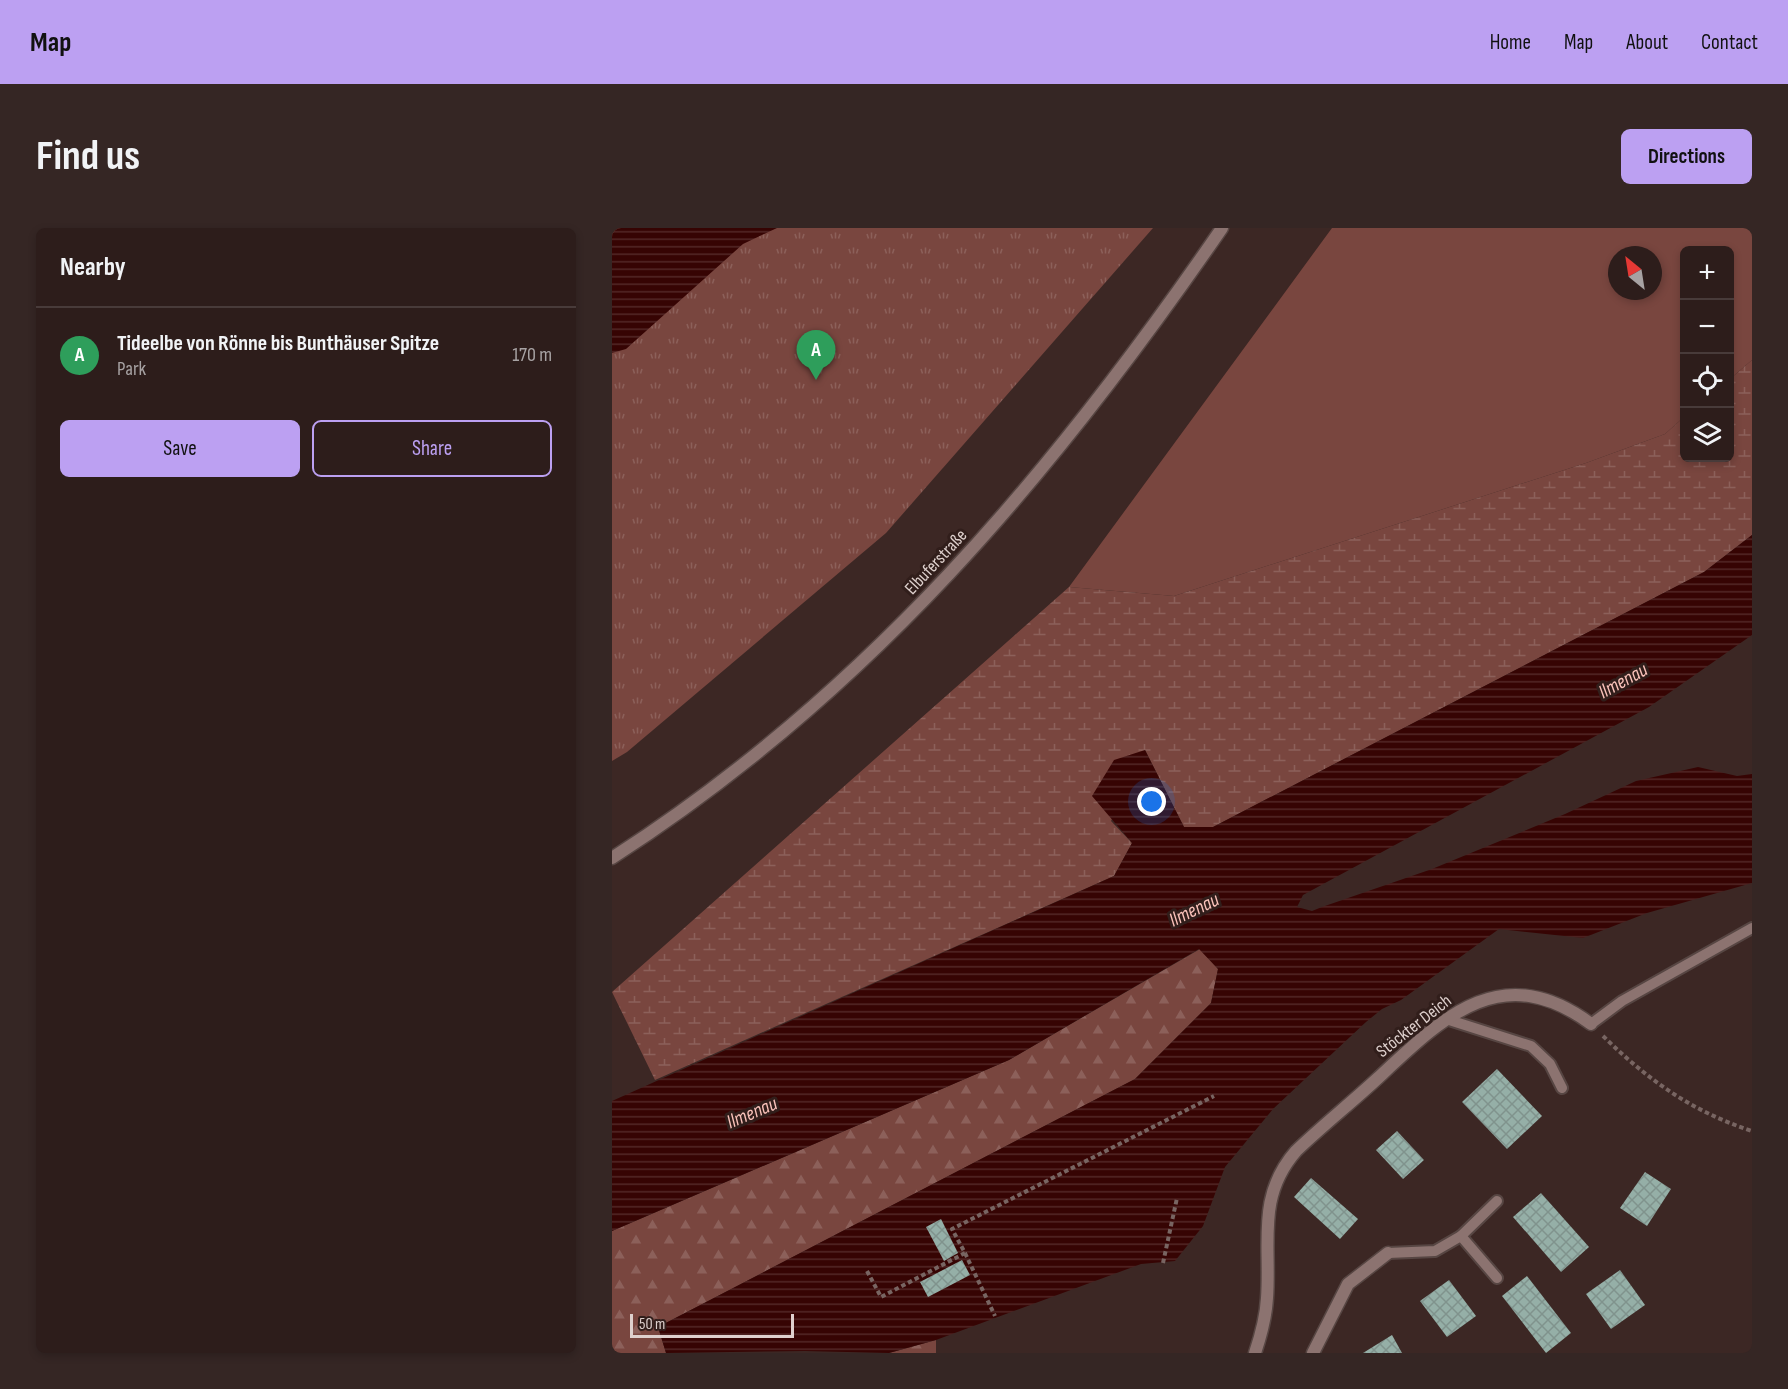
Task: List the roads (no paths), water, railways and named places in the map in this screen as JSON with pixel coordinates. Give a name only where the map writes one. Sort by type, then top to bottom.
[{"type":"street","name":"Elbuferstraße","points":[[612,858],[696,800],[784,732],[857,668],[926,600],[1015,502],[1060,447],[1146,336],[1222,228]]},
{"type":"street","name":"Stöckter Deich","points":[[1255,1353],[1264,1326],[1267,1299],[1268,1206],[1281,1168],[1321,1127],[1446,1019],[1473,1003],[1499,996],[1544,999],[1563,1007],[1591,1024]]},
{"type":"street","points":[[1313,1353],[1348,1284],[1388,1253]]},
{"type":"lane","points":[[1591,1024],[1622,1001],[1752,928]]},
{"type":"lane","points":[[1446,1019],[1530,1046],[1550,1064],[1562,1088]]},
{"type":"lane","points":[[1388,1253],[1435,1251],[1461,1236],[1497,1201]]},
{"type":"lane","points":[[1461,1236],[1497,1278]]},
{"type":"water","points":[[612,228],[777,228],[743,244],[626,349],[612,353]]},
{"type":"water","name":"Ilmenau","points":[[1752,535],[1752,635],[1649,707],[1303,895],[1297,907],[1312,911],[1432,869],[1565,814],[1636,781],[1698,767],[1737,776],[1752,774],[1752,883],[1647,913],[1583,938],[1499,929],[1401,1000],[1382,1009],[1273,1109],[1225,1167],[1203,1226],[1175,1261],[1141,1264],[936,1340],[889,1353],[805,1351],[666,1353],[658,1327],[1135,1079],[1211,1003],[1218,969],[1199,949],[1009,1060],[612,1231],[612,1101],[1114,876],[1132,843],[1092,796],[1114,760],[1145,750],[1184,827],[1213,827],[1704,572]]},
{"type":"place","name":"Tideelbe von Rönne bis Bunthäuser Spitze","points":[[816,380]]}]
